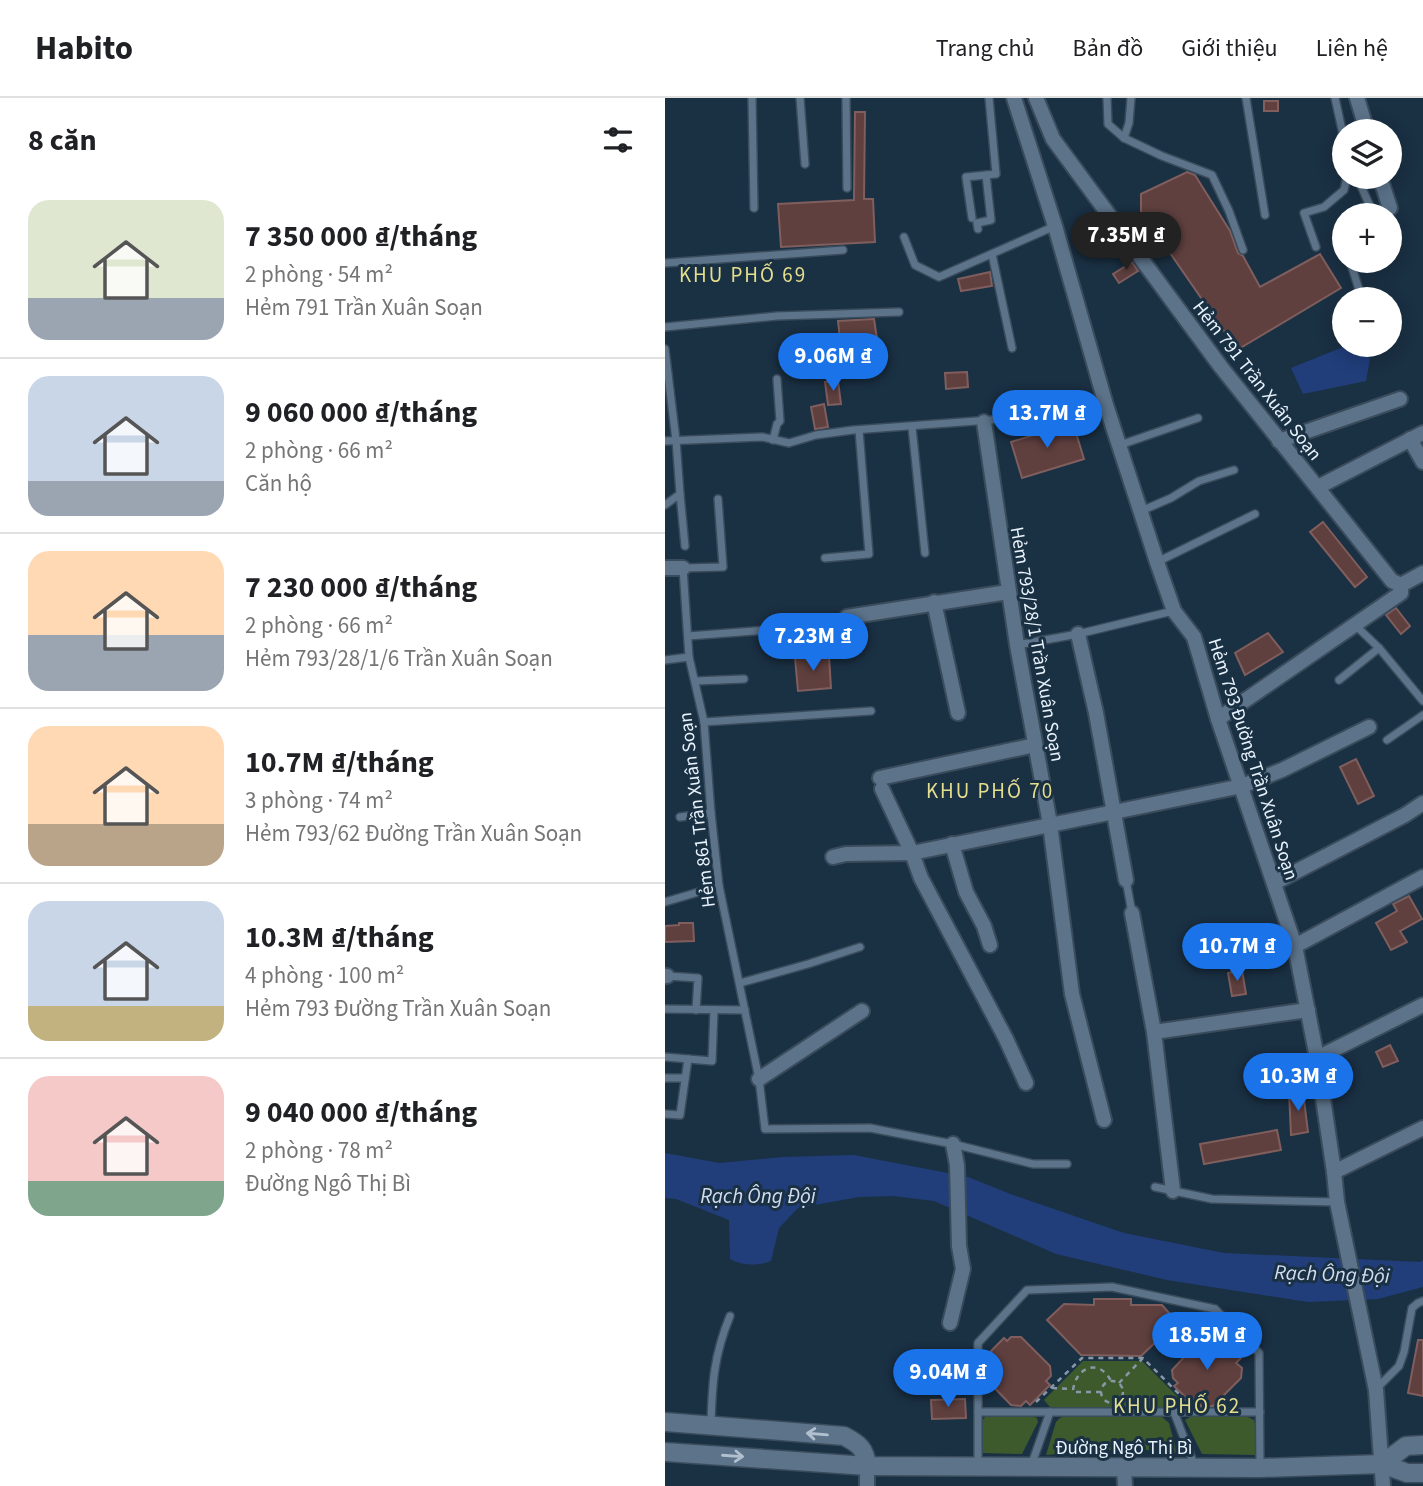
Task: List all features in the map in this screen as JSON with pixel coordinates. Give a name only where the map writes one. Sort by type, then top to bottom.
[{"type":"street","name":"Hẻm 793 Đường Trần Xuân Soạn","points":[[1014,98],[1140,511],[1174,611],[1194,637],[1218,719],[1295,946],[1317,1058],[1337,1202],[1375,1390]]},
{"type":"street","name":"Hẻm 791 Trần Xuân Soạn","points":[[1036,98],[1053,139],[1221,367],[1392,581],[1401,585]]},
{"type":"street","points":[[1357,98],[1363,119]]},
{"type":"street","points":[[1279,441],[1400,399]]},
{"type":"street","name":"Hẻm 793/28/1 Trần Xuân Soạn","points":[[984,422],[1008,592],[1050,824],[1072,994],[1104,1120]]},
{"type":"street","points":[[1318,487],[1417,436],[1423,462]]},
{"type":"street","points":[[665,568],[683,568]]},
{"type":"street","points":[[1218,719],[1401,593],[1401,585],[1423,573]]},
{"type":"street","points":[[847,617],[1008,592]]},
{"type":"street","points":[[934,603],[958,713]]},
{"type":"street","points":[[1078,634],[1096,713],[1126,880]]},
{"type":"street","points":[[833,857],[846,854],[912,853],[1242,786],[1282,770],[1369,727]]},
{"type":"street","points":[[1026,1083],[1006,1039],[921,878],[881,784],[1035,745]]},
{"type":"street","points":[[1274,883],[1423,803]]},
{"type":"street","points":[[952,844],[966,892],[984,926],[989,945]]},
{"type":"street","points":[[1295,946],[1423,877]]},
{"type":"street","points":[[1132,913],[1154,1032],[1173,1191]]},
{"type":"street","points":[[1317,1058],[1423,1005]]},
{"type":"street","points":[[1154,1032],[1308,1010]]},
{"type":"street","points":[[759,1079],[862,1011]]},
{"type":"street","points":[[1334,1172],[1423,1128]]},
{"type":"street","points":[[950,1323],[963,1269],[959,1246],[957,1165],[953,1144]]},
{"type":"street","points":[[1375,1390],[1383,1484]]},
{"type":"street","points":[[669,1452],[669,1422],[844,1436],[857,1443],[866,1455],[867,1486]]},
{"type":"street","points":[[1382,1464],[1406,1446],[1423,1445]]},
{"type":"street","name":"Đường Ngô Thị Bì","points":[[669,1452],[867,1466],[1031,1468],[1124,1477],[1196,1468],[1382,1464],[1407,1473],[1423,1473]]},
{"type":"lane","points":[[752,98],[754,208]]},
{"type":"lane","points":[[800,98],[805,164]]},
{"type":"lane","points":[[846,98],[847,188]]},
{"type":"lane","points":[[972,218],[966,177],[996,174],[989,98]]},
{"type":"lane","points":[[1107,98],[1108,124],[1123,138],[1212,175],[1243,250]]},
{"type":"lane","points":[[1123,138],[1129,123],[1131,98]]},
{"type":"lane","points":[[1246,98],[1265,215]]},
{"type":"lane","points":[[1335,98],[1340,119]]},
{"type":"lane","points":[[978,229],[977,223],[991,220],[986,175]]},
{"type":"lane","points":[[1316,247],[1304,212],[1324,206],[1343,189]]},
{"type":"lane","points":[[904,237],[915,265],[939,277],[1055,226]]},
{"type":"lane","points":[[665,263],[842,250]]},
{"type":"lane","points":[[992,254],[1012,348]]},
{"type":"lane","points":[[665,327],[777,316],[899,312]]},
{"type":"lane","points":[[665,349],[685,545]]},
{"type":"lane","points":[[773,440],[780,421],[777,379]]},
{"type":"lane","points":[[1013,401],[1015,419]]},
{"type":"lane","points":[[665,441],[762,438],[789,443],[816,435],[1044,416],[1106,405]]},
{"type":"lane","points":[[1120,445],[1198,418]]},
{"type":"lane","points":[[912,427],[925,552]]},
{"type":"lane","points":[[825,558],[869,554],[859,430]]},
{"type":"lane","points":[[1140,511],[1171,498],[1199,481],[1234,470]]},
{"type":"lane","points":[[665,505],[680,494]]},
{"type":"lane","points":[[683,568],[723,567],[717,499]]},
{"type":"lane","points":[[1157,562],[1255,514]]},
{"type":"lane","name":"Hẻm 861 Trần Xuân Soạn","points":[[683,568],[689,657],[704,722],[719,886],[759,1079],[765,1129],[870,1128],[953,1144]]},
{"type":"lane","points":[[1017,645],[1078,634],[1174,611]]},
{"type":"lane","points":[[1355,625],[1379,648],[1423,701]]},
{"type":"lane","points":[[688,636],[808,627]]},
{"type":"lane","points":[[1339,680],[1379,648]]},
{"type":"lane","points":[[665,660],[689,657]]},
{"type":"lane","points":[[695,681],[744,679]]},
{"type":"lane","points":[[704,722],[871,711]]},
{"type":"lane","points":[[1387,740],[1423,715]]},
{"type":"lane","points":[[680,817],[711,813]]},
{"type":"lane","points":[[1126,880],[1132,913]]},
{"type":"lane","points":[[665,902],[719,886]]},
{"type":"lane","points":[[740,983],[860,947]]},
{"type":"lane","points":[[666,976],[698,978],[696,1010]]},
{"type":"lane","points":[[665,1009],[745,1010]]},
{"type":"lane","points":[[665,1057],[712,1061],[714,1010]]},
{"type":"lane","points":[[665,1114],[680,1115],[688,1059]]},
{"type":"lane","points":[[665,1078],[685,1078]]},
{"type":"lane","points":[[953,1144],[1033,1164],[1067,1164]]},
{"type":"lane","points":[[1155,1187],[1212,1199],[1337,1202]]},
{"type":"lane","points":[[978,1467],[978,1343],[1027,1290],[1112,1287],[1215,1308],[1259,1353],[1260,1468]]},
{"type":"lane","points":[[1375,1390],[1399,1366],[1412,1308],[1423,1301]]},
{"type":"lane","points":[[711,1426],[715,1360],[730,1316]]},
{"type":"lane","points":[[978,1412],[1260,1412]]},
{"type":"lane","points":[[1031,1468],[1050,1412]]},
{"type":"lane","points":[[1174,1412],[1196,1468]]},
{"type":"path","points":[[1026,1412],[1082,1358],[1143,1358],[1196,1412]]},
{"type":"path","points":[[1119,1383],[1143,1358]]},
{"type":"path","points":[[1073,1389],[1074,1381],[1083,1370],[1099,1369],[1111,1381],[1119,1383],[1123,1390],[1119,1400],[1108,1402],[1103,1398],[1101,1392],[1104,1385],[1111,1381]]},
{"type":"path","points":[[1051,1388],[1073,1389],[1073,1392],[1101,1392]]},
{"type":"green space","points":[[1083,1361],[1142,1361],[1179,1398],[1170,1407],[1050,1407],[1044,1400]]},
{"type":"green space","points":[[988,1416],[1037,1418],[1038,1422],[1022,1454],[982,1453],[982,1421]]},
{"type":"green space","points":[[1065,1416],[1161,1416],[1169,1423],[1177,1453],[1165,1453],[1165,1450],[1058,1450],[1057,1454],[1046,1455],[1056,1422]]},
{"type":"green space","points":[[1190,1417],[1248,1417],[1254,1420],[1256,1455],[1202,1454],[1185,1420]]},
{"type":"water","points":[[1332,351],[1332,357],[1370,359],[1366,381],[1303,394],[1291,368]]},
{"type":"water","name":"Rạch Ông Đội","points":[[665,1153],[719,1163],[782,1157],[854,1155],[968,1177],[1124,1233],[1224,1253],[1420,1262],[1423,1260],[1423,1287],[1378,1299],[1308,1302],[1167,1280],[1056,1254],[934,1201],[893,1196],[859,1197],[798,1208],[779,1228],[771,1261],[745,1264],[730,1259],[729,1220],[676,1199],[665,1198]]},
{"type":"building","points":[[1264,101],[1278,101],[1278,111],[1264,111]]},
{"type":"building","points":[[855,112],[865,112],[864,199],[873,199],[875,242],[781,247],[778,204],[854,200]]},
{"type":"building","points":[[1187,172],[1195,175],[1230,231],[1238,253],[1243,256],[1260,287],[1320,254],[1340,287],[1332,287],[1332,293],[1237,350],[1141,211],[1141,194]]},
{"type":"building","points":[[1132,262],[1138,271],[1119,283],[1113,274]]},
{"type":"building","points":[[990,272],[992,286],[961,291],[958,279]]},
{"type":"building","points":[[874,319],[879,352],[868,353],[865,336],[840,339],[838,321]]},
{"type":"building","points":[[967,372],[968,387],[946,389],[945,373]]},
{"type":"building","points":[[838,381],[841,404],[828,405],[825,382]]},
{"type":"building","points":[[824,404],[828,427],[815,429],[811,407]]},
{"type":"building","points":[[1073,423],[1084,459],[1022,478],[1011,442]]},
{"type":"building","points":[[1323,522],[1367,577],[1355,587],[1310,532]]},
{"type":"building","points":[[1396,608],[1410,626],[1401,634],[1386,615]]},
{"type":"building","points":[[1268,633],[1283,652],[1245,675],[1235,653]]},
{"type":"building","points":[[829,656],[831,688],[798,691],[795,658]]},
{"type":"building","points":[[1356,759],[1374,796],[1358,804],[1340,767]]},
{"type":"building","points":[[1409,896],[1422,919],[1400,931],[1407,942],[1391,950],[1376,923],[1397,911],[1393,904]]},
{"type":"building","points":[[693,923],[694,941],[665,942],[665,926]]},
{"type":"building","points":[[1242,970],[1246,994],[1232,996],[1228,973]]},
{"type":"building","points":[[1390,1045],[1398,1061],[1383,1067],[1376,1052]]},
{"type":"building","points":[[1289,1092],[1303,1092],[1308,1132],[1291,1135]]},
{"type":"building","points":[[1277,1130],[1281,1150],[1204,1164],[1200,1144]]},
{"type":"building","points":[[1094,1299],[1131,1299],[1131,1305],[1162,1305],[1177,1322],[1141,1356],[1081,1355],[1047,1320],[1064,1304],[1094,1305]]},
{"type":"building","points":[[1011,1337],[1021,1337],[1050,1366],[1051,1376],[1046,1381],[1050,1385],[1030,1405],[1026,1401],[1021,1406],[1011,1405],[984,1377],[984,1364],[987,1362],[984,1358],[1004,1338],[1007,1341]]},
{"type":"building","points":[[1211,1338],[1216,1343],[1220,1339],[1241,1358],[1236,1363],[1242,1368],[1241,1378],[1213,1406],[1201,1406],[1198,1403],[1195,1406],[1174,1386],[1178,1383],[1173,1378],[1172,1370],[1201,1339]]},
{"type":"building","points":[[1418,1340],[1423,1340],[1423,1396],[1408,1393]]},
{"type":"building","points":[[965,1399],[966,1418],[932,1419],[931,1400]]},
{"type":"district","name":"KHU PHỐ 69","points":[[743,275]]},
{"type":"district","name":"KHU PHỐ 70","points":[[990,791]]},
{"type":"district","name":"KHU PHỐ 62","points":[[1177,1406]]}]
